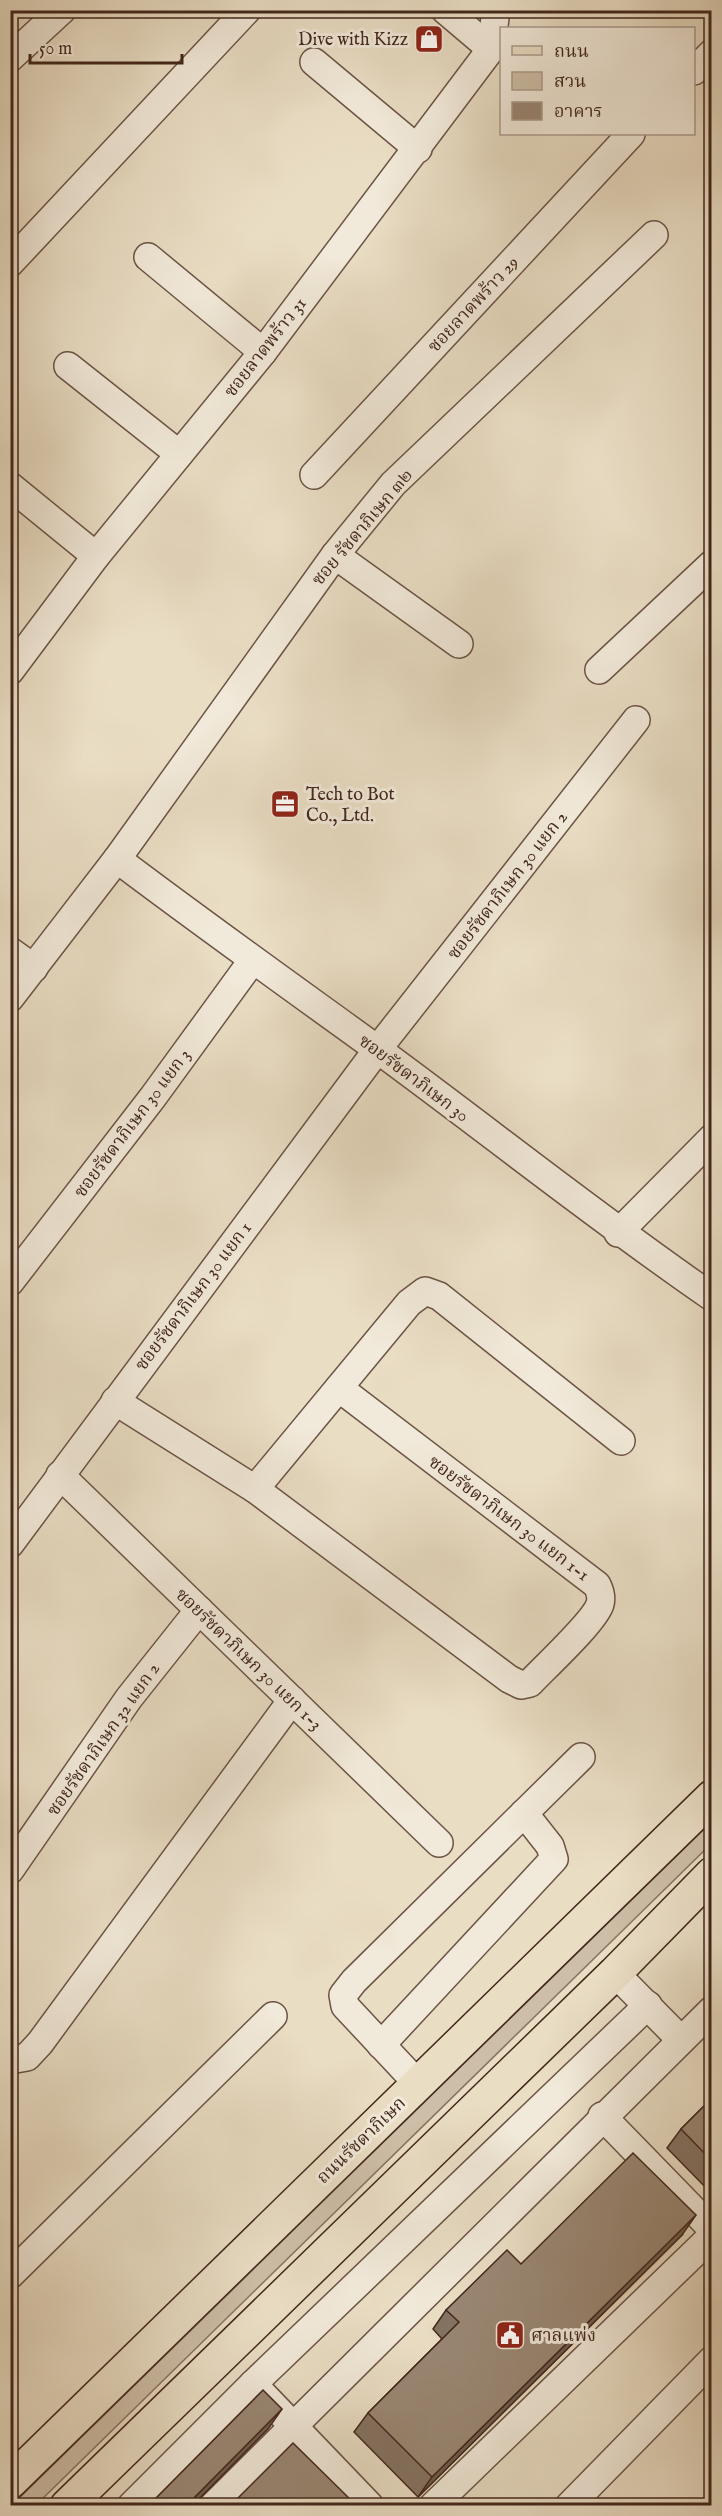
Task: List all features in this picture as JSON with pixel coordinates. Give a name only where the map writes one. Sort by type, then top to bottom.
[{"type":"main road","name":"ถนนรัชดาภิเษก","points":[[10,2482],[711,1797]]},
{"type":"main road","points":[[67,2505],[615,1973],[711,1874]]},
{"type":"street","points":[[10,58],[62,10]]},
{"type":"street","points":[[10,263],[247,10]]},
{"type":"street","points":[[446,10],[491,50]]},
{"type":"street","name":"ซอยลาดพร้าว 31","points":[[13,663],[96,556],[263,352],[418,149],[491,50],[496,10]]},
{"type":"street","points":[[695,69],[711,53]]},
{"type":"street","points":[[315,62],[418,149]]},
{"type":"street","name":"ซอยลาดพร้าว 29","points":[[314,475],[631,135]]},
{"type":"street","name":"ซอย รัชดาภิเษก ๓๒","points":[[10,998],[117,859],[335,555],[393,484],[654,235]]},
{"type":"street","points":[[148,257],[263,352]]},
{"type":"street","points":[[68,366],[179,454]]},
{"type":"street","points":[[10,486],[96,556]]},
{"type":"street","points":[[335,555],[459,645]]},
{"type":"street","points":[[599,670],[711,564]]},
{"type":"street","name":"ซอยรัชดาภิเษก 30 แยก 2","points":[[377,1050],[636,720]]},
{"type":"street","name":"ซอยรัชดาภิเษก 30","points":[[117,859],[252,961],[377,1050],[618,1233],[711,1297]]},
{"type":"street","points":[[10,951],[34,968]]},
{"type":"street","name":"ซอยรัชดาภิเษก 30 แยก 3","points":[[10,1282],[153,1097],[252,961]]},
{"type":"street","name":"ซอยรัชดาภิเษก 30 แยก 1","points":[[10,1544],[377,1050]]},
{"type":"street","points":[[618,1233],[711,1138]]},
{"type":"street","points":[[255,1489],[409,1303],[425,1292],[439,1296],[621,1441]]},
{"type":"street","name":"ซอยรัชดาภิเษก 30 แยก 1-1","points":[[115,1401],[255,1489],[509,1679],[521,1685],[530,1683],[588,1621],[600,1604],[600,1592],[597,1585],[339,1388]]},
{"type":"street","name":"ซอยรัชดาภิเษก 30 แยก 1-3","points":[[60,1475],[439,1843]]},
{"type":"street","name":"ซอยรัชดาภิเษก 32 แยก 2","points":[[10,1870],[129,1698],[199,1610]]},
{"type":"street","points":[[10,2060],[27,2057],[40,2043],[292,1700]]},
{"type":"street","points":[[418,2084],[345,2006],[343,1995],[580,1757]]},
{"type":"street","points":[[381,2045],[554,1859],[550,1846],[524,1813]]},
{"type":"street","points":[[615,1973],[681,2040]]},
{"type":"street","points":[[131,2505],[253,2384],[648,2005]]},
{"type":"street","points":[[213,2505],[711,2010]]},
{"type":"street","points":[[10,2275],[273,2016]]},
{"type":"street","points":[[602,2116],[711,2229]]},
{"type":"street","points":[[433,2505],[711,2236]]},
{"type":"street","points":[[569,2505],[711,2360]]},
{"type":"street","points":[[253,2384],[370,2505]]},
{"type":"green space","points":[[711,1822],[711,1844],[36,2505],[11,2506]]},
{"type":"building","points":[[711,2099],[711,2160],[681,2129]]},
{"type":"building","name":"ศาลแพ่ง","points":[[633,2153],[696,2215],[432,2477],[368,2413],[459,2322],[446,2310],[507,2250],[521,2264]]},
{"type":"building","points":[[263,2390],[282,2409],[187,2505],[139,2505],[156,2498]]},
{"type":"building","points":[[293,2443],[356,2505],[231,2505]]},
{"type":"place","name":"Dive with Kizz","points":[[429,39]]},
{"type":"place","name":"Tech to Bot Co., Ltd.","points":[[285,804]]},
{"type":"place","name":"ศาลแพ่ง","points":[[510,2335]]}]
